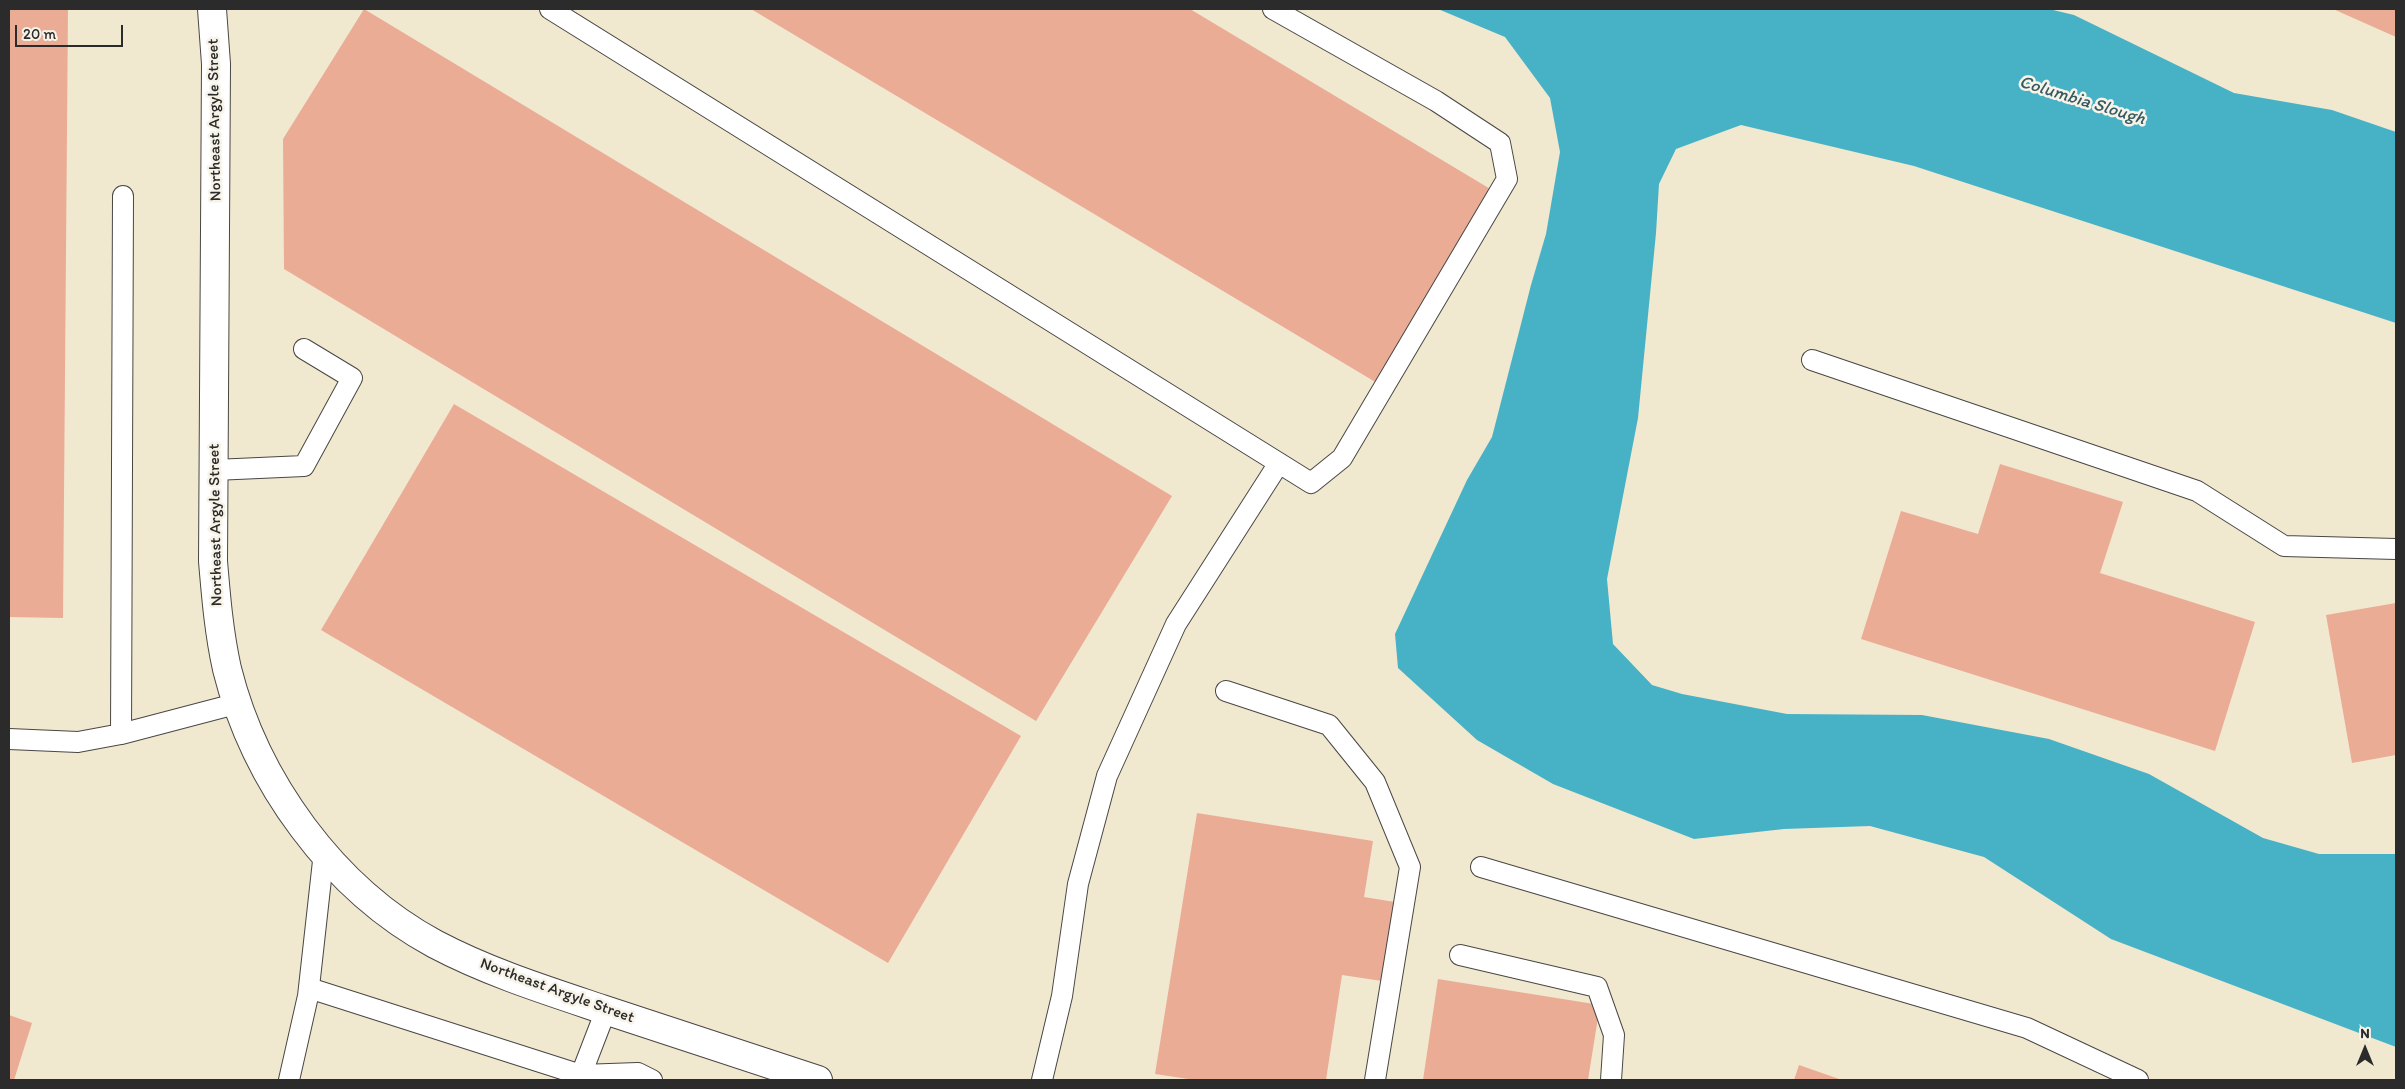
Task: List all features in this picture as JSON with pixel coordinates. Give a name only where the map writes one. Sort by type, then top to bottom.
[{"type":"street","name":"Northeast Argyle Street","points":[[212,9],[216,64],[213,561],[217,617],[228,670],[246,727],[272,778],[304,831],[346,876],[383,909],[434,944],[506,976],[818,1080]]},
{"type":"lane","points":[[550,9],[1311,483],[1342,458],[1507,179],[1500,143],[1436,101],[1273,9]]},
{"type":"lane","points":[[121,734],[123,196]]},
{"type":"lane","points":[[214,470],[304,466],[352,378],[304,349]]},
{"type":"lane","points":[[1812,360],[2197,491],[2284,546],[2396,549]]},
{"type":"lane","points":[[1042,1080],[1062,996],[1078,884],[1107,776],[1176,624],[1279,463]]},
{"type":"lane","points":[[1226,691],[1329,725],[1375,782],[1410,867],[1375,1080]]},
{"type":"lane","points":[[9,739],[78,742],[121,734],[239,703]]},
{"type":"lane","points":[[289,1080],[309,988],[324,852]]},
{"type":"lane","points":[[1481,867],[2027,1028],[2138,1080]]},
{"type":"lane","points":[[1460,955],[1597,987],[1614,1035],[1611,1080]]},
{"type":"lane","points":[[309,988],[580,1077],[638,1073],[652,1080]]},
{"type":"lane","points":[[580,1077],[606,1010]]},
{"type":"water","name":"Columbia Slough","points":[[1438,9],[2049,9],[2074,15],[2234,93],[2332,110],[2396,132],[2396,323],[1914,166],[1741,125],[1676,149],[1659,184],[1638,418],[1607,579],[1613,644],[1652,685],[1682,694],[1787,714],[1922,715],[2049,739],[2149,774],[2263,838],[2319,854],[2396,854],[2396,1047],[2111,939],[1984,857],[1870,826],[1784,829],[1694,839],[1553,784],[1477,740],[1398,668],[1395,634],[1467,480],[1492,437],[1546,234],[1560,152],[1550,98],[1505,37]]},
{"type":"building","points":[[9,9],[68,9],[63,618],[9,617]]},
{"type":"building","points":[[364,9],[1172,496],[1036,721],[284,269],[283,139]]},
{"type":"building","points":[[751,9],[1190,9],[1492,190],[1377,383]]},
{"type":"building","points":[[2333,9],[2396,9],[2396,37]]},
{"type":"building","points":[[454,404],[1021,736],[888,963],[321,630]]},
{"type":"building","points":[[2000,464],[2123,502],[2100,573],[2255,622],[2215,751],[1861,639],[1901,511],[1978,534]]},
{"type":"building","points":[[2396,603],[2396,755],[2352,763],[2326,615]]},
{"type":"building","points":[[1197,813],[1373,841],[1364,897],[1395,902],[1382,981],[1342,975],[1326,1080],[1195,1080],[1155,1074]]},
{"type":"building","points":[[1438,979],[1600,1005],[1588,1080],[1423,1080]]},
{"type":"building","points":[[9,1015],[32,1023],[14,1080],[9,1080]]},
{"type":"building","points":[[1799,1065],[1842,1080],[1794,1080]]}]
